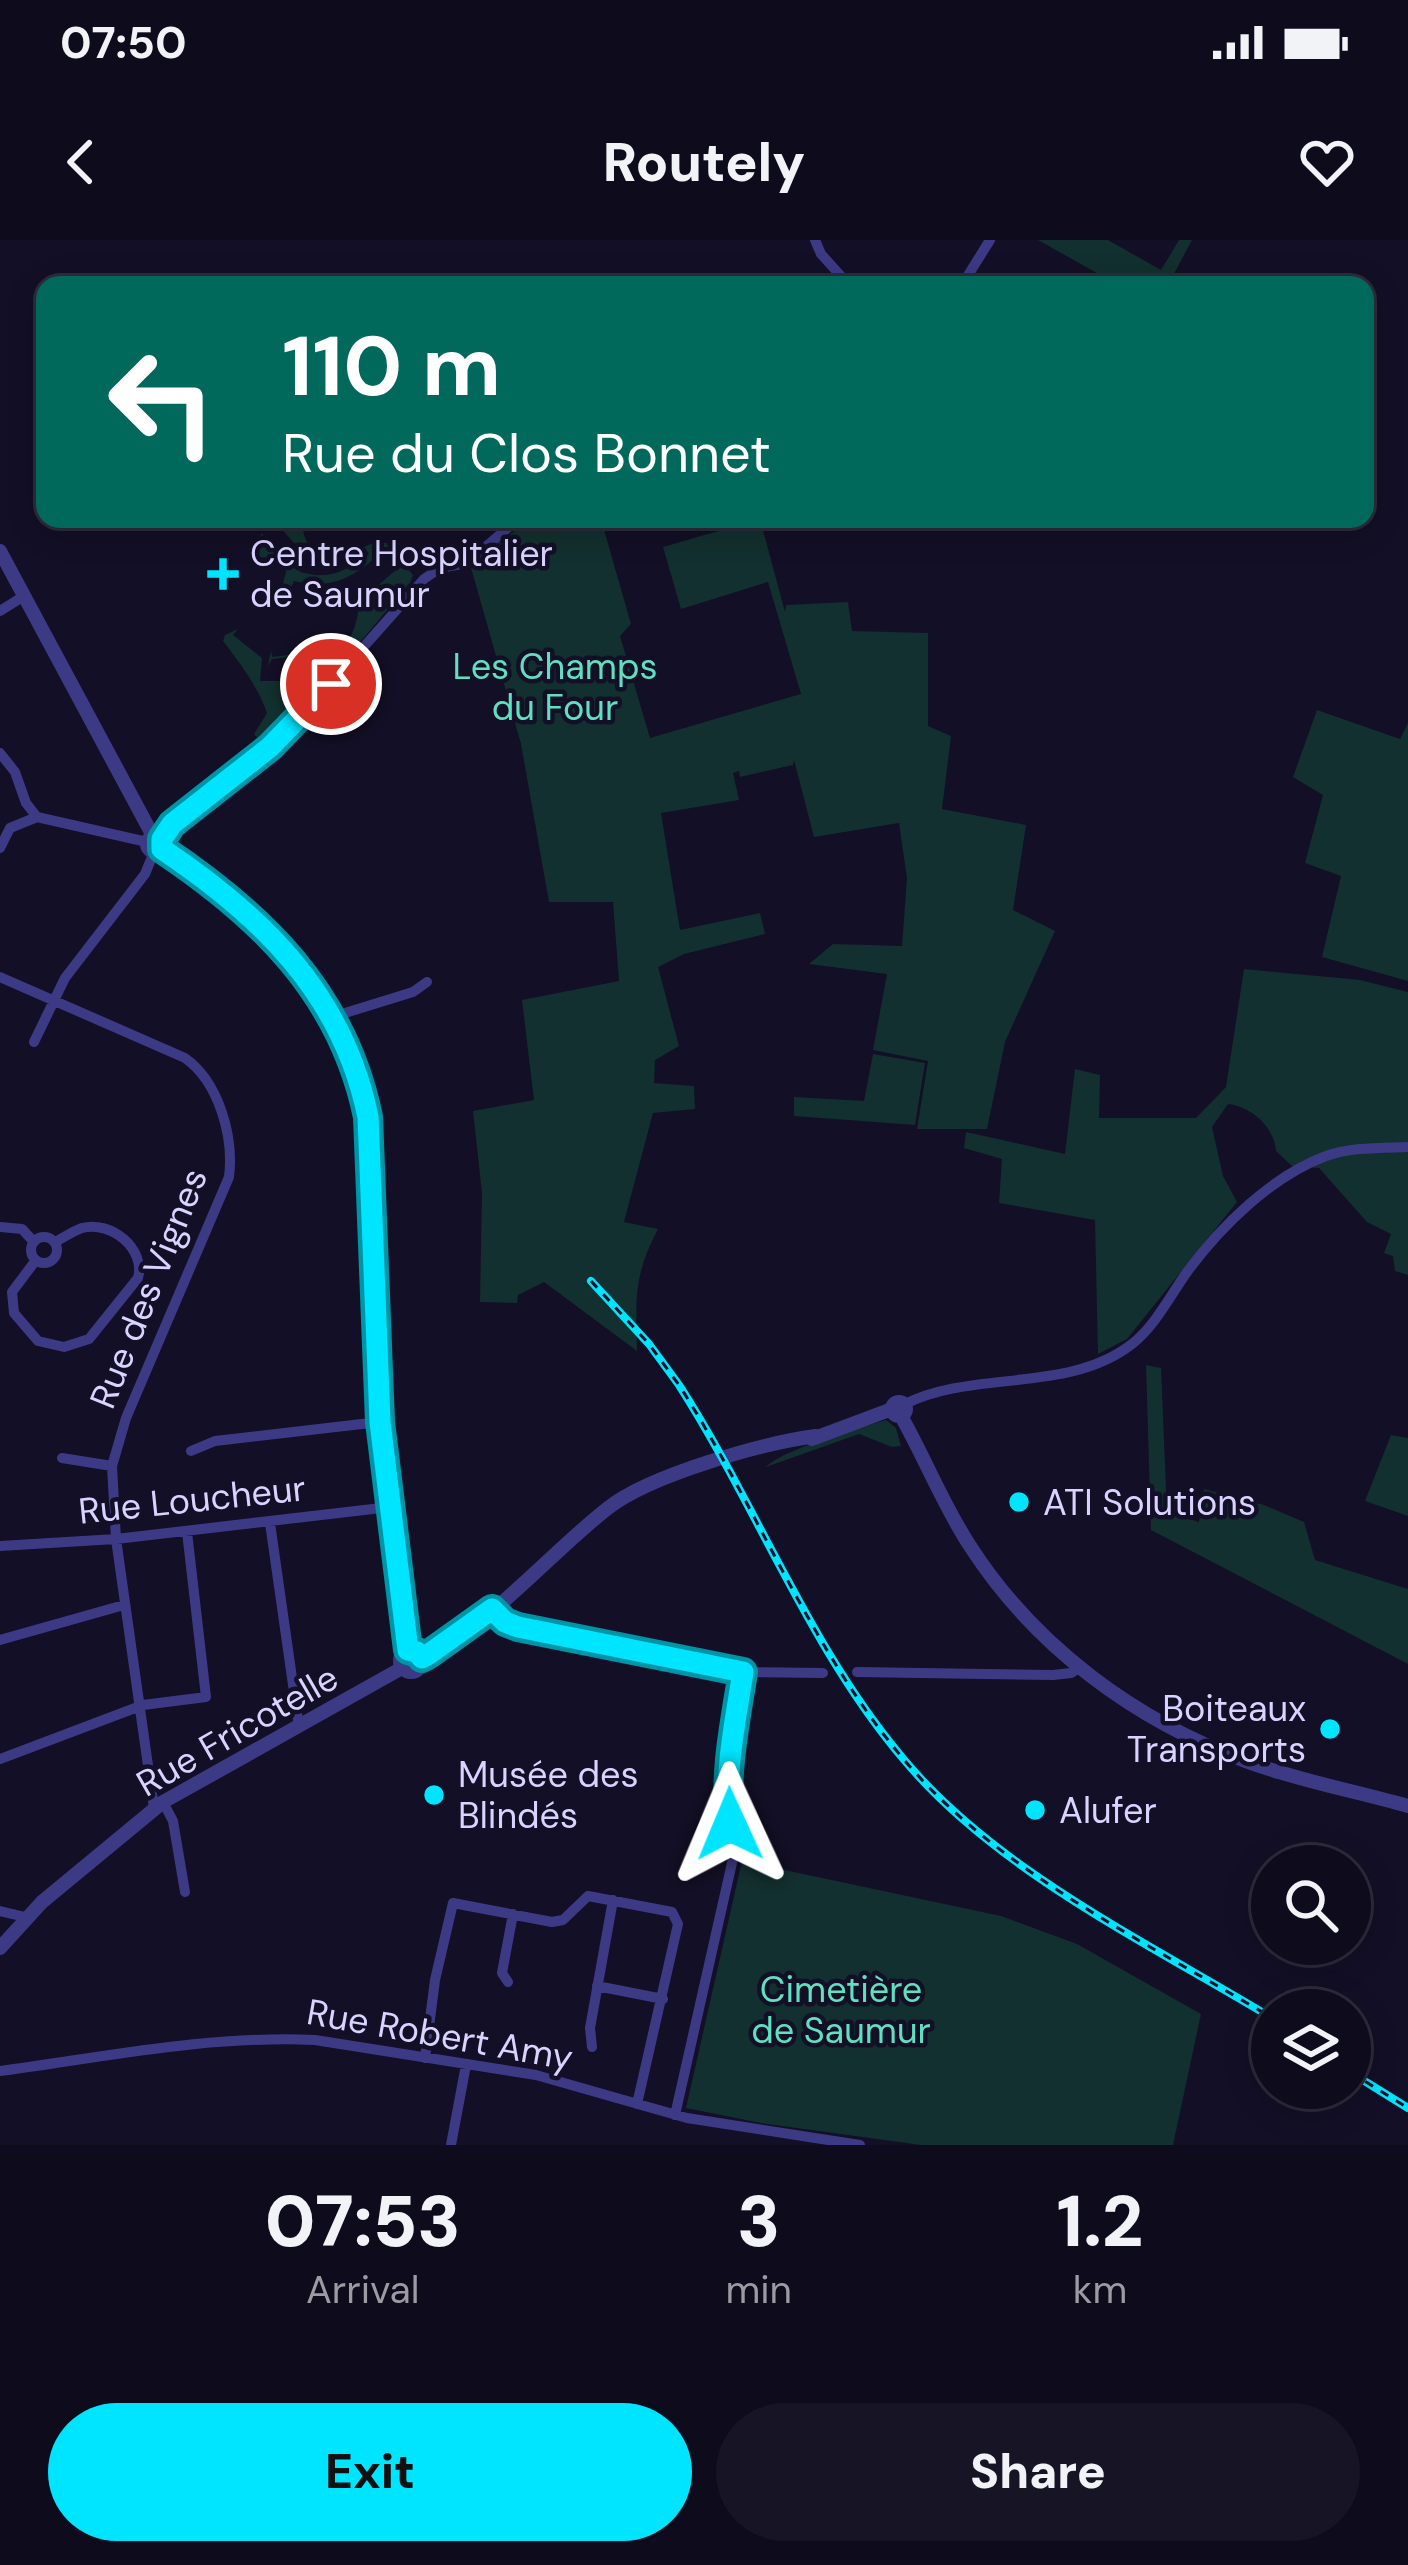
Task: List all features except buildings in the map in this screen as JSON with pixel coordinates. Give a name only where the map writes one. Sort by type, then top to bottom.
[{"type":"street","points":[[815,240],[841,276]]},
{"type":"street","points":[[968,276],[990,240]]},
{"type":"street","points":[[34,1042],[52,998],[145,874],[156,843],[172,824],[304,714],[424,578],[440,568],[467,563],[508,528]]},
{"type":"street","points":[[0,551],[156,843],[275,940],[348,1046],[368,1117],[380,1422],[415,1654],[492,1609],[608,1508],[653,1485],[724,1459],[899,1410],[944,1389],[1049,1374],[1120,1352],[1144,1333],[1216,1237],[1274,1187],[1324,1157],[1355,1150],[1408,1148]]},
{"type":"street","points":[[0,610],[24,596]]},
{"type":"street","points":[[0,753],[15,772],[30,817]]},
{"type":"street","points":[[0,848],[10,828],[30,817],[156,843]]},
{"type":"street","name":"Rue des Vignes","points":[[0,977],[194,1064],[214,1095],[231,1152],[223,1193],[126,1418],[110,1489],[138,1707],[158,1805],[172,1821],[185,1892]]},
{"type":"street","points":[[332,1017],[413,992],[427,982]]},
{"type":"street","points":[[0,1227],[22,1229],[34,1242]]},
{"type":"street","points":[[36,1260],[12,1292],[14,1313],[38,1341],[64,1347],[89,1339],[138,1278],[137,1252],[126,1240],[97,1228],[83,1227],[55,1242]]},
{"type":"street","points":[[34,1242],[44,1237],[55,1242]]},
{"type":"street","points":[[34,1242],[36,1260]]},
{"type":"street","points":[[36,1260],[52,1261],[57,1254],[55,1242]]},
{"type":"street","points":[[899,1410],[970,1546],[1015,1604],[1078,1668],[1126,1702],[1212,1748],[1408,1806]]},
{"type":"street","points":[[190,1451],[215,1441],[380,1422]]},
{"type":"street","points":[[62,1458],[112,1466]]},
{"type":"street","name":"Rue Loucheur","points":[[0,1546],[187,1532],[390,1507]]},
{"type":"street","points":[[270,1522],[299,1727]]},
{"type":"street","points":[[0,1759],[138,1707],[206,1697],[187,1532]]},
{"type":"street","points":[[0,1640],[124,1605]]},
{"type":"street","points":[[492,1609],[518,1627],[743,1672],[823,1672]]},
{"type":"street","name":"Rue Fricotelle","points":[[0,1948],[26,1917],[158,1805],[402,1668],[400,1658],[415,1654]]},
{"type":"street","points":[[857,1672],[1053,1675],[1078,1668]]},
{"type":"street","points":[[675,2115],[734,1854],[727,1794],[743,1672]]},
{"type":"street","points":[[425,2058],[449,1908],[460,1903],[558,1922],[583,1897],[671,1912],[677,1916],[663,1999],[637,2104]]},
{"type":"street","points":[[592,2047],[590,2028],[614,1900]]},
{"type":"street","points":[[0,1911],[26,1917]]},
{"type":"street","points":[[508,1982],[502,1973],[513,1914]]},
{"type":"street","points":[[597,1986],[663,1999]]},
{"type":"street","name":"Rue Robert Amy","points":[[0,2071],[132,2051],[281,2038],[382,2048],[536,2074],[675,2115],[794,2141],[860,2145]]},
{"type":"street","points":[[451,2145],[466,2065]]},
{"type":"green space","points":[[1038,240],[1108,240],[1161,270],[1179,240],[1192,240],[1173,276],[1102,276]]},
{"type":"green space","points":[[281,528],[303,528],[312,547],[325,551],[329,546],[338,556],[311,560],[313,554]]},
{"type":"green space","name":"Les Champs du Four","points":[[519,528],[604,528],[631,624],[620,636],[650,738],[801,694],[768,582],[681,609],[663,547],[729,528],[762,528],[785,612],[786,605],[848,602],[852,631],[928,633],[928,726],[951,736],[942,809],[1026,825],[1013,910],[1055,931],[1005,1042],[987,1129],[917,1129],[928,1061],[873,1050],[887,974],[809,964],[833,944],[902,946],[907,878],[899,823],[814,837],[794,760],[793,765],[740,777],[739,771],[733,773],[739,800],[661,813],[680,930],[760,913],[765,934],[684,954],[658,967],[679,1046],[655,1060],[654,1083],[694,1086],[695,1109],[653,1113],[624,1222],[658,1229],[638,1288],[637,1351],[544,1282],[518,1295],[517,1303],[480,1302],[482,1193],[473,1111],[534,1100],[522,1000],[619,981],[613,902],[549,902],[521,744],[470,564]]},
{"type":"green space","points":[[261,533],[301,565],[300,572],[310,574],[344,570],[369,554],[364,547],[373,543],[386,543],[392,551],[387,557],[381,553],[341,580],[294,581],[291,588],[283,583],[286,572],[277,558],[258,557]]},
{"type":"green space","points":[[400,559],[413,575],[410,583],[334,673],[262,744],[254,734],[267,713],[223,641],[225,635],[238,629],[233,635],[262,658],[260,681],[315,673],[306,655],[272,659],[268,666],[271,650],[272,657],[304,653],[301,647],[305,646],[320,672],[348,641],[359,602],[397,569],[393,563]]},
{"type":"green space","points":[[1317,710],[1400,739],[1408,723],[1408,981],[1322,957],[1341,876],[1305,863],[1323,795],[1293,777]]},
{"type":"green space","points":[[1244,969],[1360,980],[1408,992],[1408,1275],[1395,1271],[1393,1256],[1384,1253],[1391,1234],[1367,1222],[1319,1168],[1292,1166],[1276,1151],[1260,1120],[1228,1104],[1212,1127],[1223,1176],[1237,1202],[1127,1339],[1098,1354],[1095,1220],[999,1203],[1002,1159],[964,1148],[966,1132],[1065,1154],[1075,1069],[1100,1075],[1099,1118],[1196,1118],[1226,1087]]},
{"type":"green space","points":[[873,1054],[925,1063],[915,1125],[794,1116],[794,1097],[864,1101]]},
{"type":"green space","points":[[1146,1365],[1161,1368],[1167,1513],[1199,1522],[1204,1489],[1264,1505],[1304,1522],[1315,1560],[1408,1589],[1408,1664],[1151,1530]]},
{"type":"green space","points":[[886,1420],[896,1428],[901,1446],[859,1434],[766,1467],[804,1447]]},
{"type":"green space","points":[[1391,1435],[1408,1438],[1408,1516],[1365,1501]]},
{"type":"green space","name":"Cimetière de Saumur","points":[[742,1861],[1001,1916],[1077,1944],[1201,2014],[1173,2145],[921,2145],[686,2108]]},
{"type":"railway","points":[[591,1281],[679,1385],[841,1673],[906,1762],[943,1802],[1031,1872],[1251,2006]]},
{"type":"railway","points":[[1371,2085],[1408,2108]]},
{"type":"place","name":"Centre Hospitalier de Saumur","points":[[223,574]]},
{"type":"place","name":"ATI Solutions","points":[[1019,1502]]},
{"type":"place","name":"Boiteaux Transports","points":[[1330,1729]]},
{"type":"place","name":"Musée des Blindés","points":[[434,1795]]},
{"type":"place","name":"Alufer","points":[[1035,1810]]},
{"type":"route","points":[[331,684],[270,747],[172,824],[162,839],[162,849],[275,940],[344,1036],[362,1088],[368,1117],[380,1422],[408,1650],[422,1658],[492,1609],[518,1627],[743,1672],[730,1748],[730,1824]]}]
